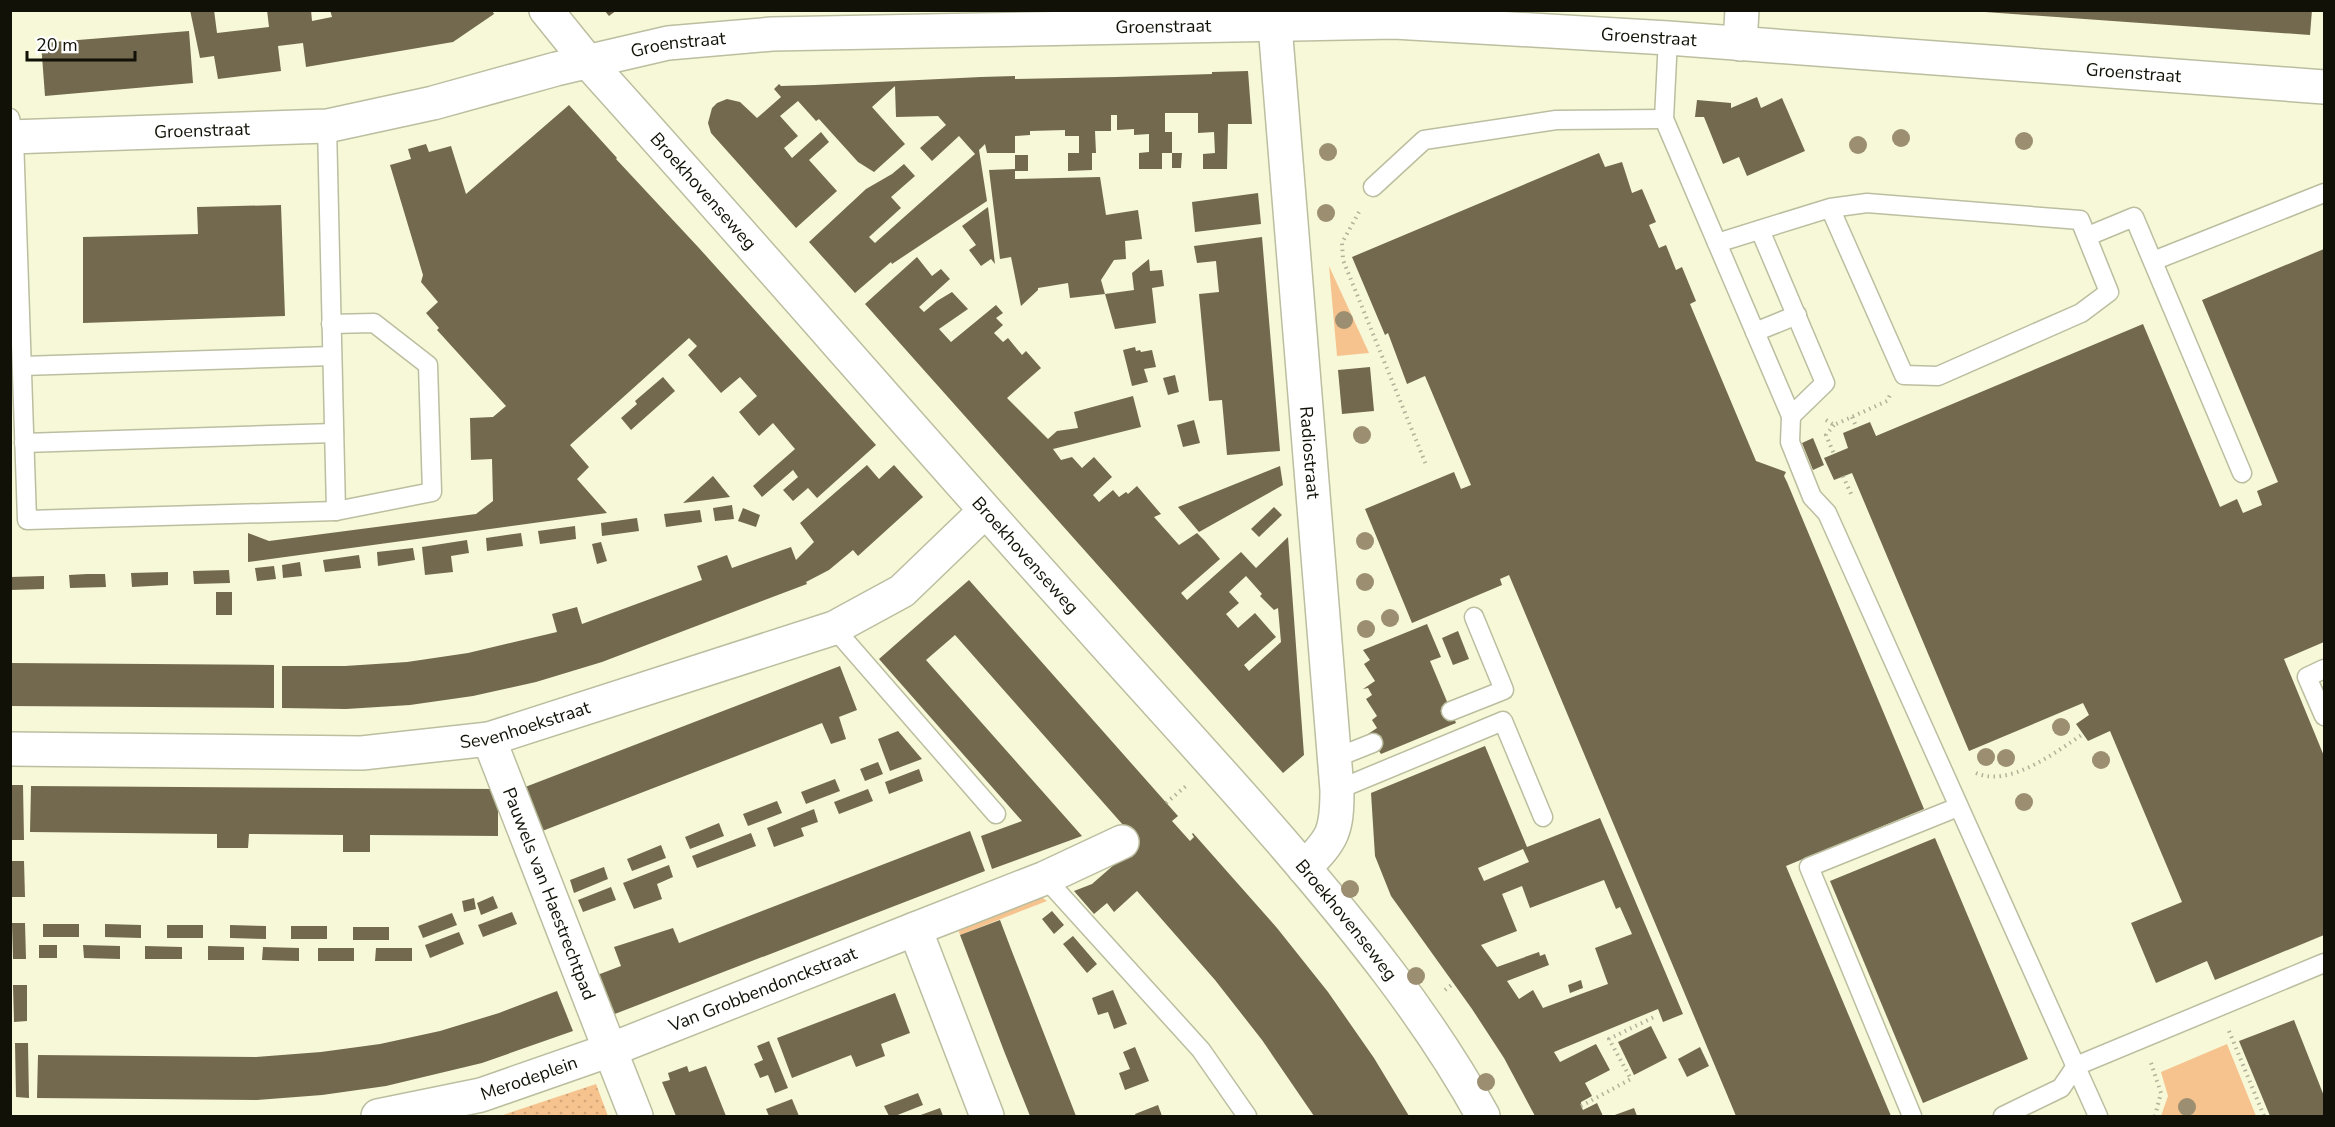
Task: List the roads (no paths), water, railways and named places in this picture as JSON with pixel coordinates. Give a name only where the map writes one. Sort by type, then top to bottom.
[{"type":"street","name":"Broekhovenseweg","points":[[546,10],[588,62],[1352,924],[1421,1016],[1483,1116]]},
{"type":"street","points":[[1740,44],[1742,10]]},
{"type":"street","name":"Groenstraat","points":[[12,131],[327,126],[423,106],[668,43],[772,34],[1153,19],[1275,25],[1394,22],[1668,38],[2325,87]]},
{"type":"street","name":"Radiostraat","points":[[1275,25],[1337,790],[1337,814],[1332,838],[1304,868]]},
{"type":"street","name":"Sevenhoekstraat","points":[[10,749],[362,753],[489,740],[834,627],[902,591],[985,511]]},
{"type":"street","name":"Pauwels van Haestrechtpad","points":[[489,740],[610,1050]]},
{"type":"street","name":"Van Grobbendonckstraat","points":[[610,1050],[1046,878],[1122,842]]},
{"type":"street","points":[[915,929],[987,1116]]},
{"type":"street","points":[[610,1050],[636,1116]]},
{"type":"street","name":"Merodeplein","points":[[378,1116],[481,1095],[610,1050]]},
{"type":"lane","points":[[1668,38],[1664,119],[1755,332],[1797,410]]},
{"type":"lane","points":[[1373,187],[1424,141],[1556,120],[1664,119]]},
{"type":"lane","points":[[327,126],[336,511]]},
{"type":"lane","points":[[12,131],[27,520],[336,511],[432,492],[428,365],[374,323],[331,324]]},
{"type":"lane","points":[[2153,261],[2325,193]]},
{"type":"lane","points":[[1717,243],[1830,208],[1867,203],[2080,220],[2109,292],[2081,313],[1938,376],[1904,375],[1830,208]]},
{"type":"lane","points":[[2088,236],[2134,217],[2242,473]]},
{"type":"lane","points":[[1760,230],[1825,383],[1797,410],[1790,442],[1812,497],[1827,513],[2098,1116]]},
{"type":"lane","points":[[1755,332],[1797,315]]},
{"type":"lane","points":[[22,366],[332,356]]},
{"type":"lane","points":[[24,443],[334,433]]},
{"type":"lane","points":[[1451,711],[1504,690],[1474,617]]},
{"type":"lane","points":[[834,627],[996,814]]},
{"type":"lane","points":[[2325,669],[2307,677],[2325,716]]},
{"type":"lane","points":[[1337,790],[1503,721],[1543,817]]},
{"type":"lane","points":[[1335,758],[1373,743]]},
{"type":"lane","points":[[1912,1116],[1809,867],[1959,807]]},
{"type":"lane","points":[[1046,878],[1201,1050],[1247,1116]]},
{"type":"lane","points":[[2003,1116],[2061,1088],[2076,1066],[2325,963]]}]
